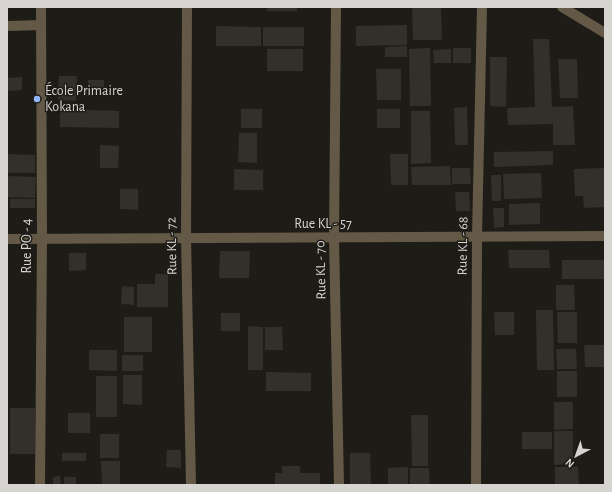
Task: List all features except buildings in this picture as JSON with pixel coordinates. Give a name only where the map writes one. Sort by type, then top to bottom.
[{"type":"street","name":"Rue PO - 4","points":[[40,485],[42,239],[41,7]]},
{"type":"street","name":"Rue KL - 72","points":[[188,7],[186,238],[191,485]]},
{"type":"street","name":"Rue KL - 70","points":[[336,7],[334,238],[339,485]]},
{"type":"street","name":"Rue KL - 68","points":[[476,485],[477,236],[482,7]]},
{"type":"street","points":[[562,7],[605,33]]},
{"type":"street","points":[[7,26],[41,25]]},
{"type":"street","name":"Rue KL - 57","points":[[7,239],[605,236]]},
{"type":"place","name":"École Primaire Kokana","points":[[37,99]]}]
